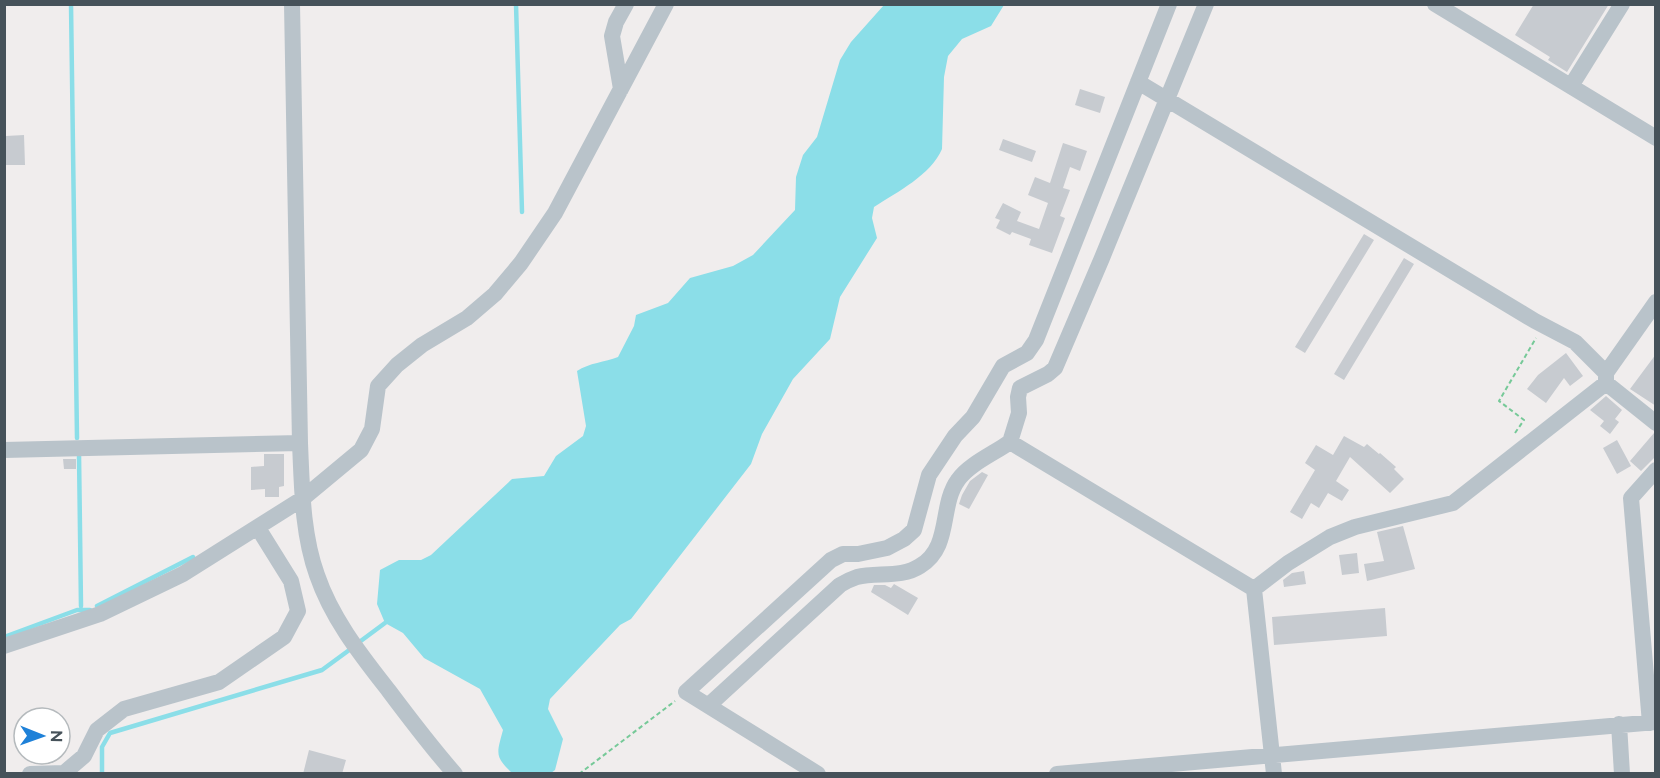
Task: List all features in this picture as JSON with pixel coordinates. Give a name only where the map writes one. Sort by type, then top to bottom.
[{"type":"street","points":[[292,4],[300,443],[302,500],[311,557],[316,574],[342,629],[373,672],[455,774]]},
{"type":"street","points":[[621,89],[612,36],[616,22],[626,4]]},
{"type":"street","points":[[4,646],[100,614],[183,574],[302,500],[361,450],[372,429],[378,386],[422,345],[467,318],[495,294],[521,263],[555,213],[666,4]]},
{"type":"street","points":[[818,774],[686,692],[831,560],[843,554],[858,554],[887,548],[904,539],[914,530],[929,475],[955,436],[970,421],[1003,366],[1027,353],[1036,340],[1169,4]]},
{"type":"street","points":[[709,705],[840,585],[856,577],[907,572],[920,567],[938,548],[951,496],[958,480],[971,467],[1010,442],[1018,413],[1020,388],[1048,374],[1054,368],[1102,258],[1206,4]]},
{"type":"street","points":[[1435,4],[1656,138]]},
{"type":"street","points":[[1570,86],[1622,4]]},
{"type":"street","points":[[1138,82],[1575,342],[1606,378],[1656,423]]},
{"type":"street","points":[[1254,589],[1329,537],[1355,527],[1453,503],[1606,378],[1656,302]]},
{"type":"street","points":[[1010,442],[1254,589]]},
{"type":"street","points":[[4,450],[300,443]]},
{"type":"street","points":[[1057,774],[1653,722],[1631,498],[1656,470]]},
{"type":"street","points":[[30,774],[64,773],[84,756],[96,730],[124,709],[219,682],[284,637],[298,611],[294,591],[291,581],[258,528]]},
{"type":"street","points":[[1254,589],[1274,774]]},
{"type":"street","points":[[1619,724],[1622,774]]},
{"type":"path","points":[[1513,438],[1524,420],[1498,401],[1544,325]]},
{"type":"path","points":[[579,774],[686,692]]},
{"type":"water","points":[[884,5],[1004,5],[991,26],[962,39],[948,56],[944,77],[942,149],[922,175],[874,207],[872,218],[877,238],[840,297],[830,339],[793,379],[762,434],[751,464],[631,619],[620,625],[550,699],[548,709],[563,739],[555,770],[551,773],[512,773],[498,754],[503,730],[480,689],[424,658],[403,633],[385,623],[377,604],[380,570],[399,560],[421,560],[431,555],[512,479],[544,476],[556,456],[583,436],[586,426],[577,371],[618,357],[634,326],[636,315],[668,303],[690,278],[733,266],[753,255],[795,210],[796,177],[803,155],[817,137],[840,60],[851,42]]},
{"type":"building","points":[[1534,4],[1609,4],[1567,72],[1548,60],[1550,57],[1515,35]]},
{"type":"building","points":[[1080,89],[1105,97],[1100,113],[1075,105]]},
{"type":"building","points":[[24,135],[25,165],[6,165],[6,136]]},
{"type":"building","points":[[1003,139],[1036,151],[1032,162],[999,150]]},
{"type":"building","points":[[1063,143],[1087,151],[1080,171],[1070,167],[1063,188],[1070,190],[1060,216],[1065,218],[1052,253],[1029,245],[1031,239],[1012,232],[1010,235],[996,228],[1000,220],[995,218],[1003,203],[1021,212],[1017,221],[1039,229],[1048,203],[1028,195],[1035,177],[1050,183]]},
{"type":"building","points":[[1364,234],[1374,240],[1305,353],[1295,347]]},
{"type":"building","points":[[1404,258],[1414,264],[1344,380],[1334,374]]},
{"type":"building","points":[[1566,353],[1583,376],[1570,386],[1564,378],[1546,403],[1527,389],[1538,375]]},
{"type":"building","points":[[1656,354],[1656,406],[1630,389]]},
{"type":"building","points":[[1606,396],[1622,410],[1615,419],[1619,422],[1610,434],[1600,426],[1604,421],[1590,410]]},
{"type":"building","points":[[1654,433],[1656,456],[1641,471],[1630,461]]},
{"type":"building","points":[[1344,436],[1364,447],[1367,444],[1380,453],[1396,467],[1394,469],[1404,479],[1390,493],[1350,457],[1336,481],[1349,490],[1342,501],[1328,493],[1319,508],[1311,503],[1302,519],[1290,512],[1315,470],[1305,463],[1316,445],[1333,455]]},
{"type":"building","points":[[1617,440],[1631,466],[1617,474],[1603,448]]},
{"type":"building","points":[[264,454],[284,454],[284,486],[279,487],[279,497],[265,497],[265,489],[251,490],[251,467],[264,466]]},
{"type":"building","points":[[63,459],[76,459],[76,469],[64,469]]},
{"type":"building","points":[[982,472],[988,475],[969,509],[959,504],[970,481]]},
{"type":"building","points":[[1403,526],[1415,569],[1367,581],[1364,564],[1384,561],[1377,532]]},
{"type":"building","points":[[1357,553],[1359,573],[1342,575],[1339,555]]},
{"type":"building","points":[[1304,571],[1306,584],[1284,587],[1283,580],[1292,573]]},
{"type":"building","points":[[894,584],[918,598],[908,615],[871,592],[874,585],[885,585],[891,588]]},
{"type":"building","points":[[1385,608],[1387,636],[1274,645],[1272,617]]},
{"type":"building","points":[[309,750],[346,760],[342,774],[303,774]]},
{"type":"waterway","points":[[71,4],[77,438]]},
{"type":"waterway","points":[[516,4],[522,212]]},
{"type":"waterway","points":[[79,454],[81,606]]},
{"type":"waterway","points":[[97,606],[193,557]]},
{"type":"waterway","points":[[4,637],[77,610],[90,610]]},
{"type":"waterway","points":[[358,643],[385,623]]},
{"type":"waterway","points":[[102,774],[102,747],[110,733],[322,670],[352,648]]}]
